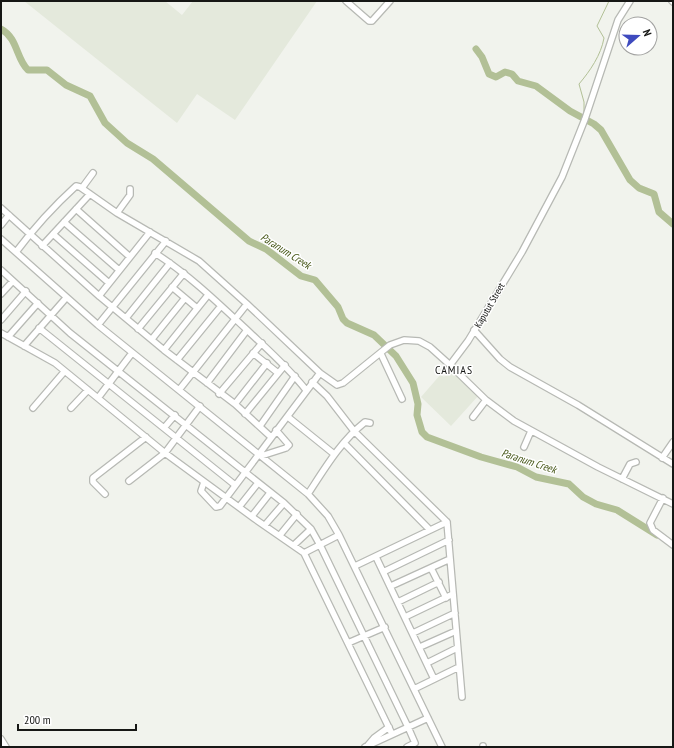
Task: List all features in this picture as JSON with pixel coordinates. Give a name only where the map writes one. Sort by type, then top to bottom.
[{"type":"street","points":[[346,1],[369,21],[372,21],[390,1]]},
{"type":"street","name":"Kaputut Street","points":[[450,365],[474,330],[543,213],[562,177],[587,116],[618,20],[630,1]]},
{"type":"street","points":[[82,188],[93,172]]},
{"type":"street","points":[[16,252],[29,235],[76,186],[82,188],[117,214],[200,261],[320,372],[337,385],[390,345],[404,340],[419,341],[430,347],[486,400],[531,431],[673,504]]},
{"type":"street","points":[[117,214],[130,195],[130,189]]},
{"type":"street","points":[[42,246],[90,194]]},
{"type":"street","points":[[1,208],[29,235],[99,296],[164,350],[194,372],[219,394],[235,404],[271,437]]},
{"type":"street","points":[[76,208],[130,257]]},
{"type":"street","points":[[1,225],[9,215]]},
{"type":"street","points":[[64,222],[119,270]]},
{"type":"street","points":[[99,296],[150,232]]},
{"type":"street","points":[[53,234],[109,283]]},
{"type":"street","points":[[1,239],[98,325],[308,494],[328,516],[355,566],[442,747]]},
{"type":"street","points":[[98,325],[166,241]]},
{"type":"street","points":[[155,253],[184,273],[262,343],[285,365],[306,390]]},
{"type":"street","points":[[126,318],[170,263]]},
{"type":"street","points":[[1,270],[26,291],[70,333],[246,472],[297,514],[311,529],[408,727],[415,743],[407,747]]},
{"type":"street","points":[[138,329],[184,273]]},
{"type":"street","points":[[1,294],[14,281]]},
{"type":"street","points":[[172,287],[197,308]]},
{"type":"street","points":[[1,320],[26,291]]},
{"type":"street","points":[[164,350],[208,295]]},
{"type":"street","points":[[24,346],[66,298]]},
{"type":"street","points":[[152,339],[184,298]]},
{"type":"street","points":[[8,337],[38,303]]},
{"type":"street","points":[[179,390],[234,318],[247,304]]},
{"type":"street","points":[[177,360],[221,306]]},
{"type":"street","points":[[39,328],[109,386],[164,428],[175,439],[235,485]]},
{"type":"street","points":[[207,383],[247,330]]},
{"type":"street","points":[[474,330],[510,367],[578,405],[673,464]]},
{"type":"street","points":[[1,333],[49,360],[165,453],[304,553],[392,734]]},
{"type":"street","points":[[219,394],[262,343]]},
{"type":"street","points":[[382,352],[402,399]]},
{"type":"street","points":[[98,398],[109,386],[132,353]]},
{"type":"street","points":[[253,353],[267,363],[278,374]]},
{"type":"street","points":[[235,404],[267,363]]},
{"type":"street","points":[[245,414],[285,365]]},
{"type":"street","points":[[33,408],[64,372]]},
{"type":"street","points":[[204,482],[201,491],[216,507],[220,506],[260,455],[276,430],[288,417],[320,372]]},
{"type":"street","points":[[260,426],[295,376]]},
{"type":"street","points":[[312,382],[327,396],[354,430],[446,522],[449,540],[462,697]]},
{"type":"street","points":[[71,408],[88,390]]},
{"type":"street","points":[[473,417],[486,400]]},
{"type":"street","points":[[130,481],[165,453],[200,406]]},
{"type":"street","points":[[164,428],[175,415]]},
{"type":"street","points":[[288,417],[334,454]]},
{"type":"street","points":[[308,494],[334,454],[354,430],[365,422],[370,423]]},
{"type":"street","points":[[260,455],[286,448],[289,445],[276,430]]},
{"type":"street","points":[[524,447],[531,431]]},
{"type":"street","points":[[105,494],[93,482],[93,478],[146,437]]},
{"type":"street","points":[[662,458],[673,442]]},
{"type":"street","points":[[344,443],[430,530]]},
{"type":"street","points":[[622,478],[630,464],[636,462]]},
{"type":"street","points":[[239,507],[258,483]]},
{"type":"street","points":[[252,516],[270,493]]},
{"type":"street","points":[[662,498],[650,523],[653,530],[673,545]]},
{"type":"street","points":[[265,525],[284,503]]},
{"type":"street","points":[[280,535],[297,514]]},
{"type":"street","points":[[355,566],[446,522]]},
{"type":"street","points":[[294,545],[311,529]]},
{"type":"street","points":[[304,553],[339,535]]},
{"type":"street","points":[[383,572],[449,540]]},
{"type":"street","points":[[376,557],[434,679]]},
{"type":"street","points":[[391,586],[450,559]]},
{"type":"street","points":[[431,568],[446,598]]},
{"type":"street","points":[[398,602],[439,582]]},
{"type":"street","points":[[405,617],[453,594]]},
{"type":"street","points":[[413,633],[455,613]]},
{"type":"street","points":[[348,643],[385,627]]},
{"type":"street","points":[[420,648],[456,631]]},
{"type":"street","points":[[427,663],[457,648]]},
{"type":"street","points":[[414,689],[459,667]]},
{"type":"street","points":[[366,747],[428,718]]},
{"type":"street","points":[[366,747],[374,738],[389,727]]},
{"type":"street","points":[[1,739],[6,747]]},
{"type":"shaded area","points":[[24,1],[165,1],[182,15],[193,1],[317,1],[235,120],[197,94],[177,123]]},
{"type":"shaded area","points":[[451,369],[479,395],[451,426],[421,397],[441,374],[444,377]]},
{"type":"waterway","points":[[584,114],[584,102],[579,84],[598,57],[603,44],[604,38],[597,26],[609,1]]},
{"type":"waterway","name":"Paranum Creek","points":[[1,29],[11,38],[21,60],[28,70],[47,70],[66,85],[90,96],[105,123],[127,143],[153,159],[249,241],[266,249],[301,276],[315,280],[338,307],[343,319],[347,323],[374,335],[396,356],[413,383],[418,404],[417,415],[422,432],[427,437],[481,457],[517,467],[536,477],[569,484],[583,497],[596,504],[617,510],[657,535]]},
{"type":"waterway","points":[[476,49],[482,57],[489,74],[496,77],[505,72],[512,74],[518,81],[536,86],[570,111],[594,124],[601,130],[630,180],[639,188],[654,194],[659,212],[673,224]]},
{"type":"district","name":"CAMIAS","points":[[454,370]]}]
